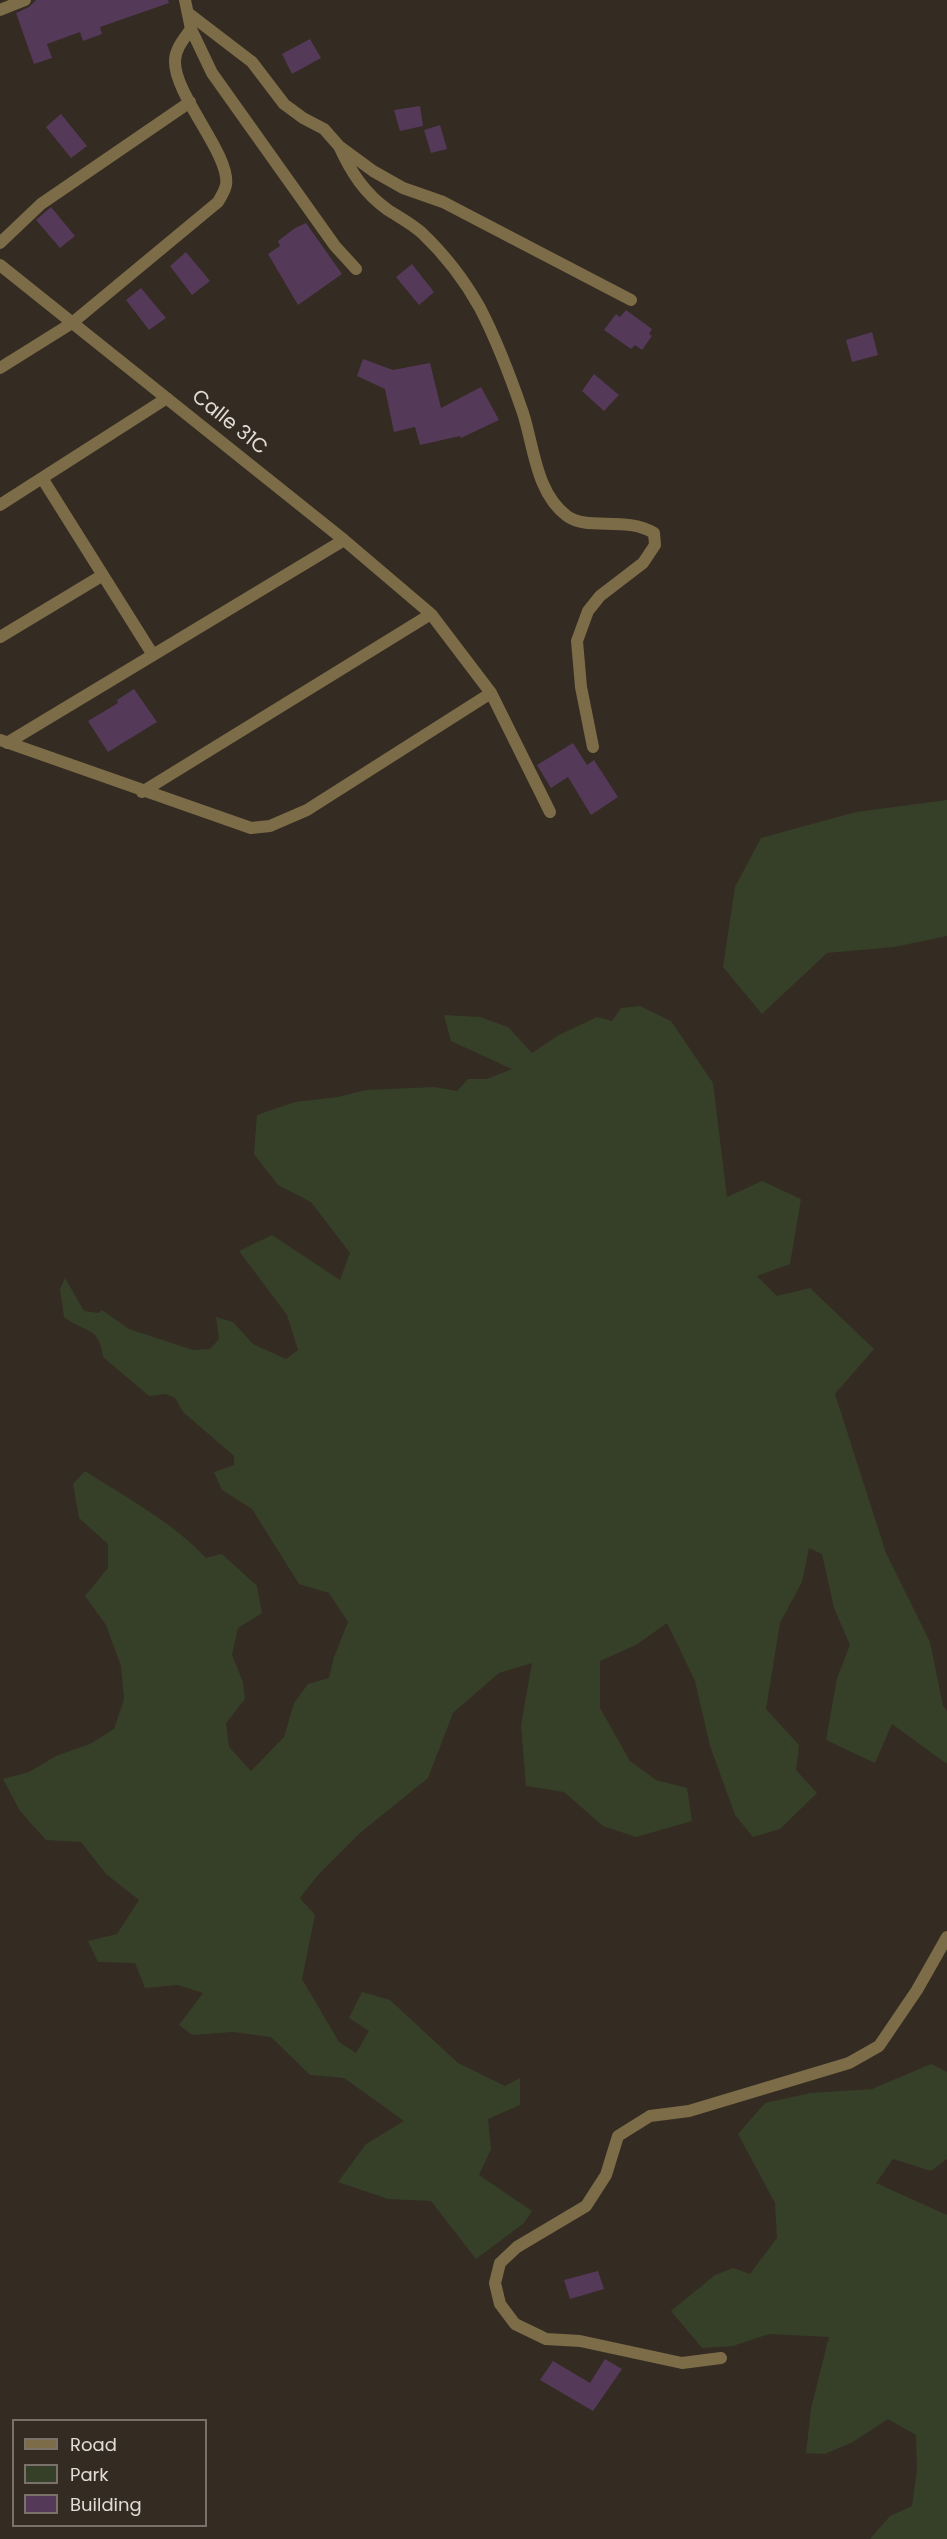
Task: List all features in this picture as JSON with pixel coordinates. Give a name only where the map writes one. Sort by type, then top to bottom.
[{"type":"street","points":[[0,10],[25,0]]},
{"type":"street","points":[[185,0],[191,29],[219,82],[335,246],[356,269]]},
{"type":"street","points":[[188,13],[252,62],[284,104],[303,118],[324,129],[339,146],[373,171],[403,188],[443,202],[631,300]]},
{"type":"street","points":[[0,368],[72,323],[218,201],[226,184],[224,167],[190,102],[178,76],[175,62],[179,46],[191,29]]},
{"type":"street","points":[[0,243],[41,204],[190,102]]},
{"type":"street","points":[[339,146],[351,173],[365,190],[385,208],[420,232],[466,285],[500,353],[523,415],[534,456],[551,498],[567,516],[582,523],[613,522],[643,526],[654,533],[655,545],[643,563],[600,596],[588,611],[577,641],[581,687],[593,747]]},
{"type":"street","name":"Calle 31C","points":[[0,265],[344,540],[431,614],[491,693],[550,812]]},
{"type":"street","points":[[0,505],[167,398]]},
{"type":"street","points":[[42,478],[153,655]]},
{"type":"street","points":[[4,741],[344,540]]},
{"type":"street","points":[[0,637],[103,575]]},
{"type":"street","points":[[142,792],[431,614]]},
{"type":"street","points":[[4,741],[142,792],[251,828],[270,826],[307,810],[491,693]]},
{"type":"street","points":[[721,2358],[682,2363],[580,2341],[546,2339],[515,2324],[500,2304],[495,2283],[500,2264],[517,2247],[586,2206],[606,2175],[618,2136],[650,2116],[689,2111],[849,2063],[879,2046],[917,1990],[947,1937]]},
{"type":"green space","points":[[947,800],[947,936],[894,947],[827,953],[762,1014],[723,967],[735,887],[761,838],[856,812]]},
{"type":"green space","points":[[640,1006],[671,1021],[713,1083],[727,1197],[762,1181],[801,1199],[790,1264],[757,1276],[777,1296],[810,1288],[874,1349],[835,1394],[886,1553],[930,1642],[943,1706],[947,1711],[947,1764],[892,1724],[875,1763],[826,1740],[837,1678],[850,1645],[834,1608],[822,1554],[809,1548],[802,1582],[780,1623],[766,1709],[799,1745],[796,1770],[817,1793],[780,1829],[753,1837],[735,1815],[710,1746],[695,1681],[667,1623],[636,1645],[600,1661],[600,1708],[630,1761],[656,1780],[687,1788],[692,1821],[636,1837],[603,1826],[564,1792],[526,1786],[521,1725],[532,1663],[499,1673],[453,1713],[428,1778],[360,1833],[318,1875],[300,1898],[315,1915],[302,1979],[339,2042],[356,2053],[369,2031],[349,2018],[362,1992],[390,2000],[458,2063],[505,2086],[520,2078],[520,2105],[488,2119],[491,2149],[479,2175],[532,2211],[524,2223],[476,2259],[431,2201],[388,2199],[338,2182],[366,2144],[404,2121],[344,2078],[310,2075],[271,2037],[233,2032],[192,2035],[179,2025],[203,1993],[178,1985],[145,1988],[135,1963],[98,1962],[88,1941],[117,1934],[139,1900],[106,1874],[81,1842],[46,1840],[20,1811],[3,1779],[29,1772],[56,1756],[90,1744],[114,1729],[124,1699],[121,1666],[106,1625],[85,1596],[108,1568],[108,1544],[79,1518],[73,1484],[85,1471],[164,1522],[206,1558],[222,1554],[257,1586],[262,1613],[238,1628],[232,1655],[243,1682],[245,1699],[226,1723],[229,1747],[251,1771],[284,1737],[294,1703],[308,1684],[329,1678],[334,1657],[348,1622],[329,1593],[299,1584],[252,1509],[222,1490],[214,1472],[234,1465],[234,1456],[183,1412],[175,1398],[165,1394],[149,1396],[103,1357],[95,1335],[64,1317],[60,1289],[65,1278],[84,1311],[98,1313],[102,1310],[129,1329],[193,1350],[210,1349],[219,1339],[216,1317],[233,1322],[253,1344],[286,1359],[298,1350],[287,1315],[239,1251],[272,1235],[340,1280],[350,1253],[311,1202],[278,1185],[254,1154],[257,1115],[295,1102],[338,1097],[366,1090],[434,1087],[457,1091],[468,1079],[487,1079],[512,1069],[451,1041],[444,1015],[480,1017],[508,1027],[532,1053],[559,1035],[597,1017],[612,1021],[621,1008]]},
{"type":"green space","points":[[931,2064],[947,2072],[947,2159],[931,2171],[893,2159],[876,2183],[947,2215],[947,2539],[870,2539],[890,2516],[912,2506],[917,2469],[916,2435],[888,2419],[853,2442],[825,2454],[806,2453],[811,2409],[829,2337],[769,2334],[733,2346],[702,2348],[671,2311],[715,2275],[733,2268],[750,2274],[777,2238],[775,2203],[738,2134],[765,2103],[810,2093],[872,2089]]},
{"type":"building","points":[[36,0],[168,0],[169,3],[100,27],[102,34],[83,41],[80,32],[47,44],[52,58],[34,64],[16,13],[29,7]]},
{"type":"building","points":[[310,39],[321,58],[292,74],[282,54]]},
{"type":"building","points":[[420,106],[423,126],[400,131],[394,110]]},
{"type":"building","points":[[61,114],[87,146],[71,158],[46,127]]},
{"type":"building","points":[[440,125],[447,149],[431,153],[424,130]]},
{"type":"building","points":[[51,207],[75,236],[60,248],[36,220]]},
{"type":"building","points":[[306,223],[342,274],[298,305],[268,254],[280,246],[278,241]]},
{"type":"building","points":[[186,252],[210,281],[192,295],[170,266]]},
{"type":"building","points":[[412,264],[434,292],[419,305],[396,277]]},
{"type":"building","points":[[141,288],[166,318],[149,330],[126,300]]},
{"type":"building","points":[[626,310],[652,329],[649,334],[652,336],[642,350],[635,345],[631,349],[604,330],[616,314],[620,317]]},
{"type":"building","points":[[872,332],[878,355],[852,362],[846,340]]},
{"type":"building","points":[[363,359],[393,370],[430,363],[441,408],[481,387],[499,420],[461,438],[460,436],[420,445],[415,427],[394,432],[385,389],[357,376]]},
{"type":"building","points":[[594,374],[619,395],[604,411],[582,391]]},
{"type":"building","points":[[134,689],[157,722],[108,752],[88,721],[118,703],[117,700]]},
{"type":"building","points":[[573,743],[587,765],[594,760],[618,797],[591,815],[568,777],[551,788],[537,765]]},
{"type":"building","points":[[598,2271],[604,2289],[570,2299],[564,2280]]},
{"type":"building","points":[[605,2359],[622,2369],[593,2411],[540,2380],[553,2361],[590,2383]]}]
